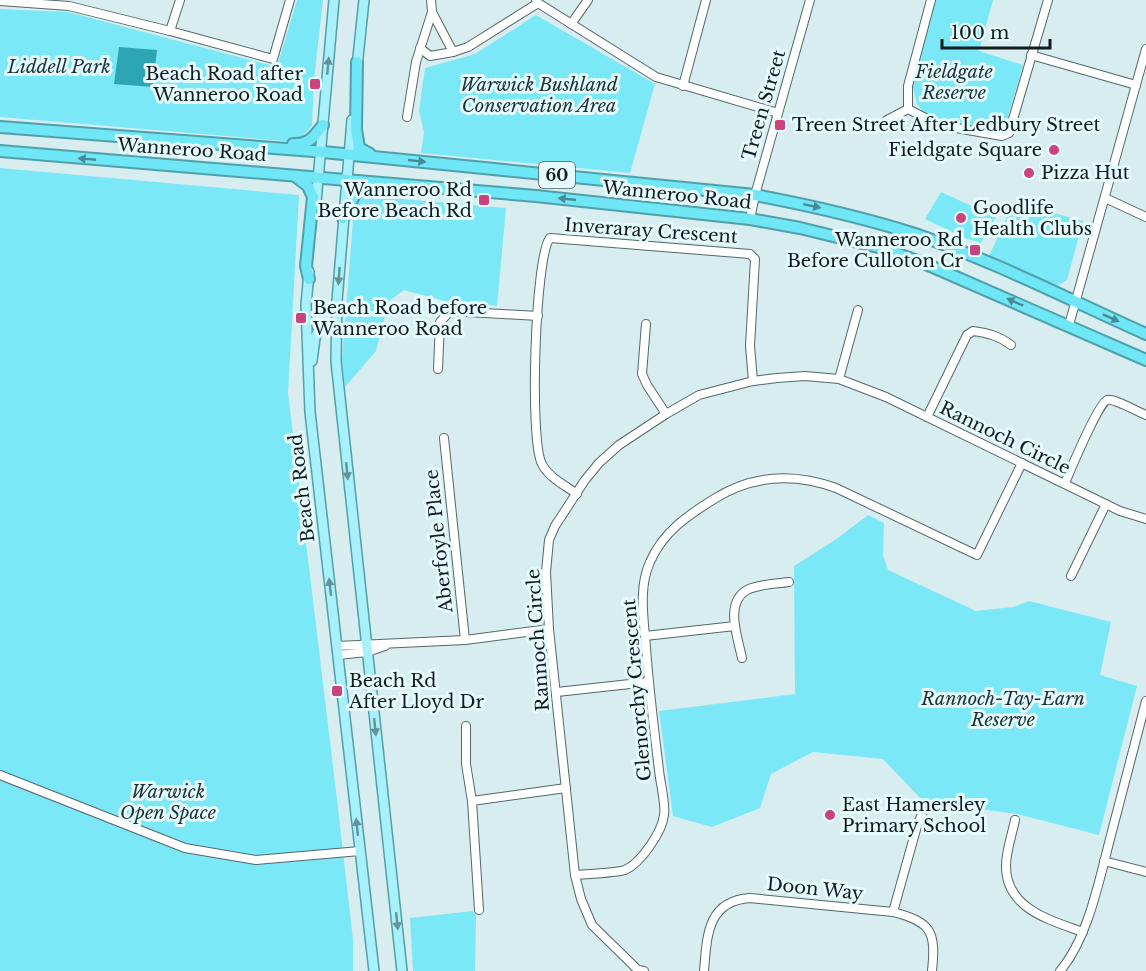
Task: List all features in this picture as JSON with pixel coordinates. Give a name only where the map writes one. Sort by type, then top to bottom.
[{"type":"highway","points":[[357,62],[356,129],[359,148],[376,157]]},
{"type":"highway","points":[[182,141],[303,144],[313,137],[323,125]]},
{"type":"highway","name":"Wanneroo Road","points":[[0,127],[349,154],[754,195],[824,209],[916,235],[1005,269],[1146,334]]},
{"type":"highway","name":"Wanneroo Road","points":[[0,151],[446,187],[750,219],[800,228],[878,247],[963,279],[1146,360]]},
{"type":"highway","points":[[292,174],[308,186],[313,197],[306,266],[309,279]]},
{"type":"highway","points":[[343,218],[360,189],[446,187]]},
{"type":"main road","name":"Beach Road","points":[[334,0],[306,305],[308,384],[374,971]]},
{"type":"main road","points":[[364,0],[343,218],[336,361],[402,971]]},
{"type":"main road","points":[[308,384],[316,333],[324,327],[336,330]]},
{"type":"street","points":[[171,31],[180,0]]},
{"type":"street","points":[[0,1],[70,3],[273,59],[290,0]]},
{"type":"street","points":[[431,0],[432,12],[453,52]]},
{"type":"street","points":[[571,24],[588,0]]},
{"type":"street","points":[[684,86],[706,0]]},
{"type":"street","name":"Treen Street","points":[[750,219],[754,195],[810,0]]},
{"type":"street","points":[[908,109],[909,86],[931,0]]},
{"type":"street","points":[[908,109],[939,125],[1002,136],[1009,133],[1048,0]]},
{"type":"street","points":[[420,48],[430,56],[468,47],[537,2],[656,77],[778,113]]},
{"type":"street","points":[[407,117],[416,62],[432,12]]},
{"type":"street","points":[[1069,326],[1146,49]]},
{"type":"street","points":[[1032,55],[1136,85]]},
{"type":"street","points":[[887,120],[908,109]]},
{"type":"street","points":[[1105,198],[1146,217]]},
{"type":"street","name":"Inveraray Crescent","points":[[577,494],[546,470],[541,463],[538,450],[534,400],[538,316],[544,250],[550,238],[750,254],[755,259],[750,346],[753,381]]},
{"type":"street","points":[[438,369],[440,322],[450,310],[538,316]]},
{"type":"street","points":[[839,379],[858,310]]},
{"type":"street","points":[[646,324],[642,374],[666,414]]},
{"type":"street","points":[[927,417],[967,335],[973,331],[988,333],[1011,345]]},
{"type":"street","name":"Rannoch Circle","points":[[644,971],[638,970],[592,925],[581,899],[575,875],[549,628],[546,572],[549,540],[555,526],[577,494],[609,453],[666,414],[699,395],[753,381],[805,376],[839,379],[886,397],[1106,504],[1146,519]]},
{"type":"street","points":[[1065,483],[1104,401],[1114,401],[1146,415]]},
{"type":"street","name":"Aberfoyle Place","points":[[444,438],[465,640]]},
{"type":"street","name":"Glenorchy Crescent","points":[[575,875],[626,870],[652,846],[664,815],[648,682],[643,603],[644,580],[651,560],[663,540],[688,516],[719,495],[742,485],[765,479],[793,477],[817,481],[836,488],[977,555],[1022,463]]},
{"type":"street","points":[[1071,576],[1106,504]]},
{"type":"street","points":[[742,658],[735,626],[734,606],[739,597],[746,591],[789,582]]},
{"type":"street","points":[[645,636],[735,626]]},
{"type":"street","points":[[338,650],[465,640],[549,628]]},
{"type":"street","points":[[557,692],[648,682]]},
{"type":"street","points":[[1060,971],[1072,955],[1083,932],[1146,701]]},
{"type":"street","points":[[466,726],[466,764],[472,801],[480,910]]},
{"type":"street","points":[[0,775],[184,848],[255,860],[360,850]]},
{"type":"street","points":[[472,801],[566,788]]},
{"type":"street","points":[[893,912],[917,826],[924,809]]},
{"type":"street","points":[[1015,820],[1006,867],[1012,891],[1017,899],[1036,914],[1083,932]]},
{"type":"street","points":[[1104,861],[1146,872]]},
{"type":"street","name":"Doon Way","points":[[704,971],[712,921],[721,907],[734,900],[750,897],[893,912],[912,917],[925,926],[933,940],[932,971]]},
{"type":"green space","name":"Liddell Park","points":[[297,0],[323,0],[314,80],[312,126],[296,142],[0,117],[0,9],[68,12],[277,67]]},
{"type":"green space","name":"Fieldgate Reserve","points":[[935,0],[993,0],[979,51],[1023,65],[1006,124],[997,131],[940,120],[925,114],[917,104],[913,87]]},
{"type":"green space","name":"Warwick Bushland Conservation Area","points":[[536,15],[655,84],[630,173],[421,153],[424,132],[419,111],[425,68],[475,54]]},
{"type":"green space","name":"Warwick Open Space","points":[[0,168],[299,195],[288,393],[353,940],[353,971],[0,971]]},
{"type":"green space","name":"Goodlife Health Clubs","points":[[941,192],[996,217],[981,243],[925,219]]},
{"type":"green space","points":[[355,195],[506,208],[497,306],[448,302],[404,290],[389,301],[376,351],[345,387],[342,360]]},
{"type":"green space","points":[[1014,202],[1083,221],[1067,280],[1057,286],[989,256]]},
{"type":"green space","name":"Rannoch-Tay-Earn Reserve","points":[[868,515],[884,523],[883,555],[888,570],[976,611],[1013,607],[1029,601],[1111,622],[1100,675],[1137,686],[1099,835],[1017,814],[923,801],[883,759],[813,752],[771,774],[760,808],[712,827],[673,816],[659,711],[795,694],[794,566],[835,540]]},
{"type":"green space","points":[[473,911],[476,916],[475,971],[413,971],[410,918]]},
{"type":"shaded area","points":[[119,47],[157,50],[153,87],[114,84]]},
{"type":"place","name":"Beach Road after Wanneroo Road","points":[[315,84]]},
{"type":"place","name":"Treen Street After Ledbury Street","points":[[780,125]]},
{"type":"place","name":"Fieldgate Square","points":[[1054,150]]},
{"type":"place","name":"Pizza Hut","points":[[1029,173]]},
{"type":"place","name":"Wanneroo Rd Before Beach Rd","points":[[484,200]]},
{"type":"place","name":"Goodlife Health Clubs","points":[[961,218]]},
{"type":"place","name":"Wanneroo Rd Before Culloton Cr","points":[[975,250]]},
{"type":"place","name":"Beach Road before Wanneroo Road","points":[[301,318]]},
{"type":"place","name":"Beach Rd After Lloyd Dr","points":[[337,691]]},
{"type":"place","name":"East Hamersley Primary School","points":[[830,815]]}]
